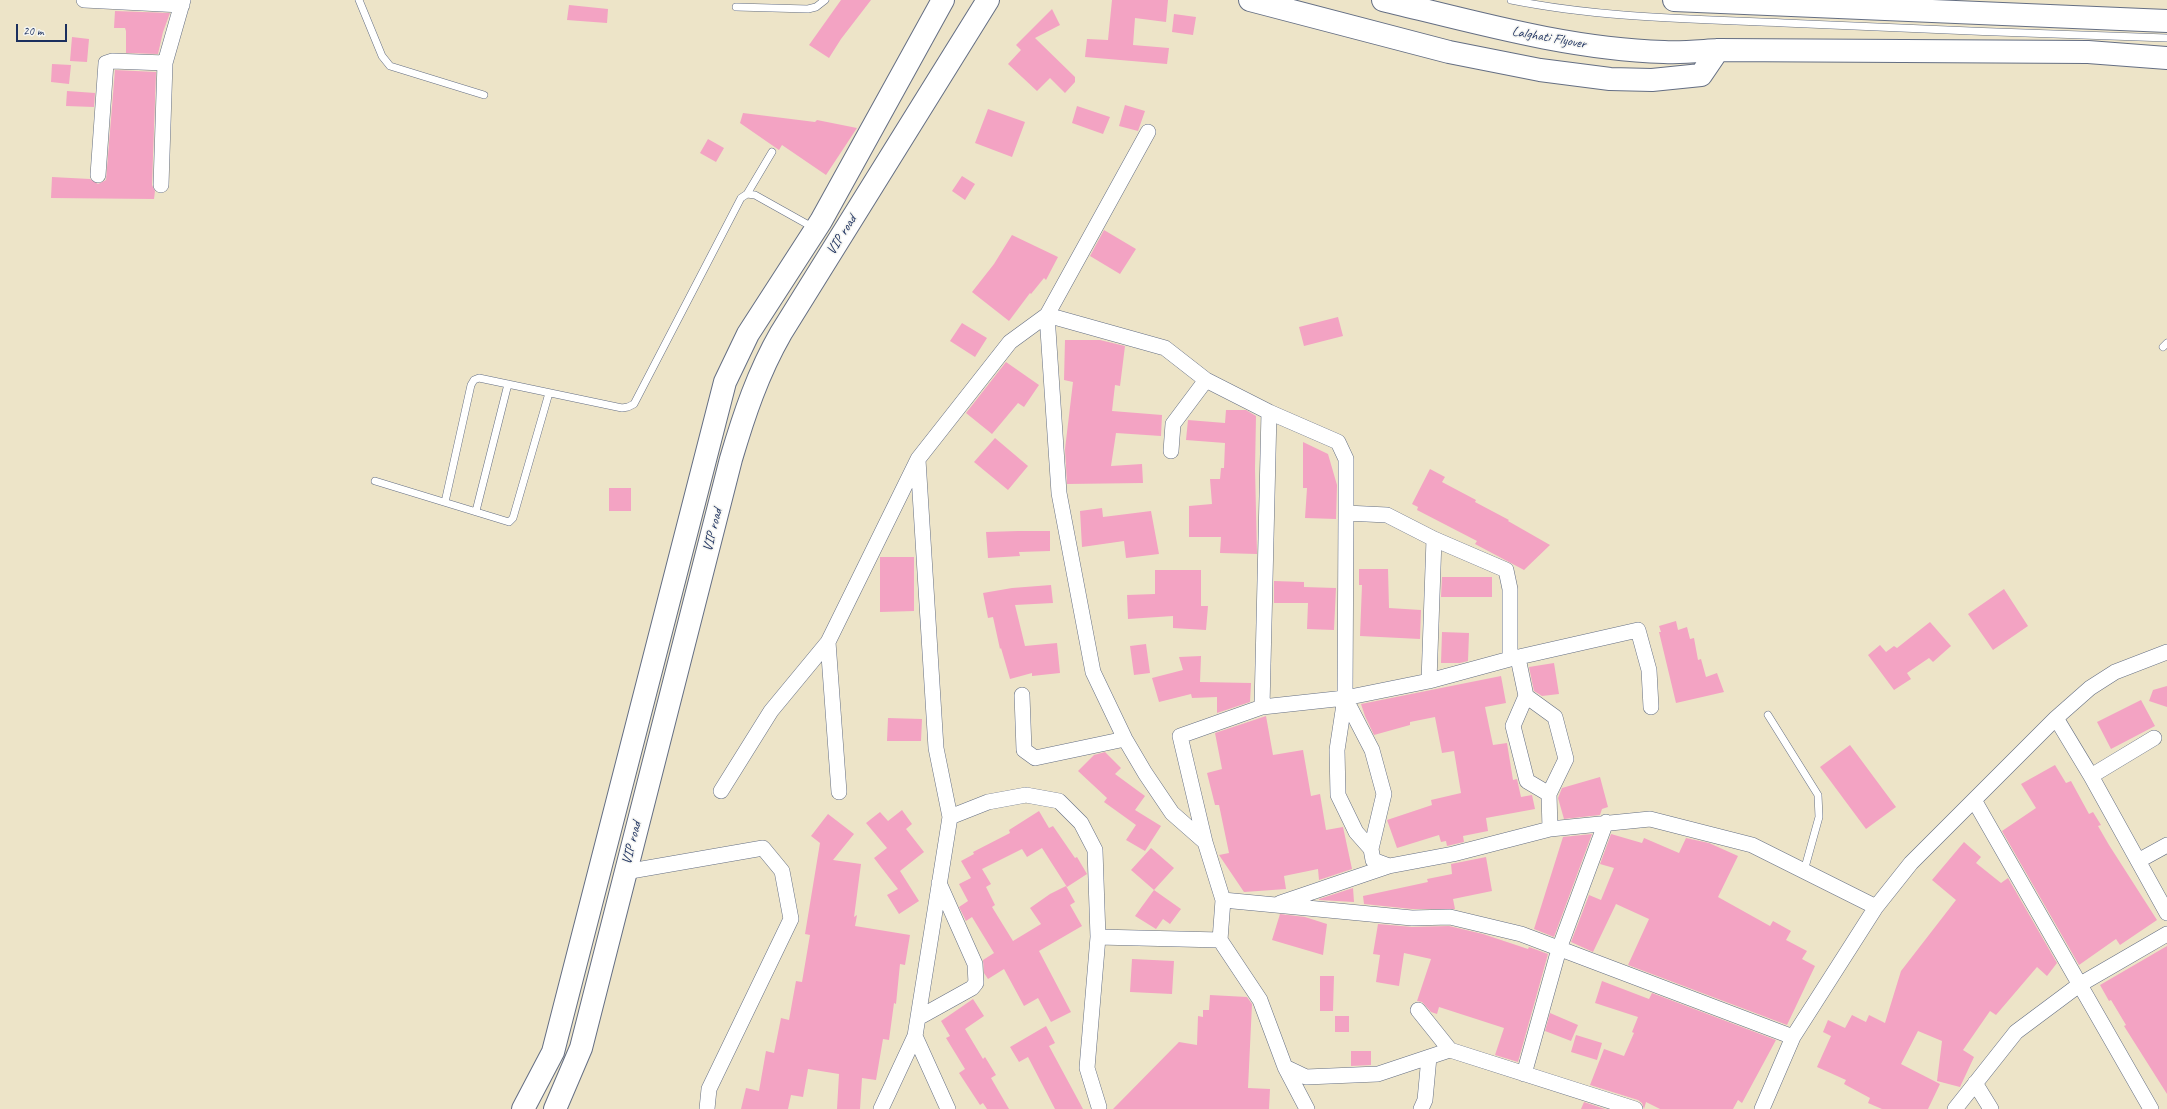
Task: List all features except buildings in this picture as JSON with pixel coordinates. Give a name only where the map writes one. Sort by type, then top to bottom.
[{"type":"main road","name":"VIP road","points":[[523,1109],[553,1052],[726,382],[748,334],[816,229],[918,46],[941,0]]},
{"type":"main road","name":"VIP road","points":[[555,1109],[581,1048],[731,459],[744,416],[764,362],[985,7],[998,0]]},
{"type":"main road","points":[[1250,0],[1449,52],[1540,70],[1610,79],[1652,80],[1701,75],[1718,50]]},
{"type":"main road","name":"Lalghati Flyover","points":[[1383,0],[1535,37],[1603,47],[1665,52],[1718,50],[2088,52],[2167,58]]},
{"type":"main road","points":[[1674,0],[2167,21]]},
{"type":"street","points":[[84,0],[183,3],[165,63],[161,185]]},
{"type":"street","points":[[98,175],[106,63],[112,61],[165,63]]},
{"type":"street","points":[[721,791],[771,711],[828,642],[918,459],[1010,342],[1047,315],[1148,132]]},
{"type":"street","points":[[1047,315],[1165,348],[1206,380],[1268,412],[1338,442],[1346,459],[1345,698],[1337,750],[1338,795],[1356,832],[1371,849]]},
{"type":"street","points":[[1047,315],[1058,485],[1061,508],[1093,672],[1125,739],[1172,813],[1205,842]]},
{"type":"street","points":[[1171,451],[1174,424],[1206,380]]},
{"type":"street","points":[[1262,707],[1268,412]]},
{"type":"street","points":[[881,1109],[915,1036],[950,817],[936,748],[918,459]]},
{"type":"street","points":[[1346,513],[1387,514],[1434,539],[1506,570],[1510,589],[1514,659],[1526,696],[1556,718],[1566,759],[1550,794],[1550,828]]},
{"type":"street","points":[[1429,681],[1434,539]]},
{"type":"street","points":[[1307,1109],[1285,1067],[1260,1000],[1220,940],[1223,900],[1205,842],[1180,736],[1262,707],[1345,698],[1429,681],[1514,659],[1638,630],[1649,670],[1651,706]]},
{"type":"street","points":[[828,642],[840,792]]},
{"type":"street","points":[[1762,1109],[1793,1037],[1876,907],[1911,863],[2056,718],[2090,688],[2115,672],[2167,652]]},
{"type":"street","points":[[1022,695],[1024,750],[1035,758],[1125,739]]},
{"type":"street","points":[[1526,696],[1513,726],[1527,781],[1550,794]]},
{"type":"street","points":[[1345,698],[1372,750],[1384,794],[1371,849],[1373,860],[1389,866]]},
{"type":"street","points":[[2056,718],[2091,776],[2167,913]]},
{"type":"street","points":[[2091,776],[2154,738]]},
{"type":"street","points":[[950,817],[988,802],[1026,795],[1059,801],[1081,824],[1095,850],[1098,937],[1087,1068],[1099,1106]]},
{"type":"street","points":[[1974,800],[2151,1109]]},
{"type":"street","points":[[1275,905],[1389,866],[1453,854],[1550,828],[1650,819],[1752,845],[1876,907]]},
{"type":"street","points":[[1524,1074],[1559,949],[1606,822]]},
{"type":"street","points":[[2138,861],[2167,845]]},
{"type":"street","points":[[625,872],[763,848],[782,871],[791,919],[709,1089],[707,1109]]},
{"type":"street","points":[[918,1018],[972,988],[976,983],[975,964],[940,883]]},
{"type":"street","points":[[1223,900],[1412,918],[1450,917],[1521,934],[1793,1037]]},
{"type":"street","points":[[1955,1109],[2016,1032],[2079,985],[2167,934]]},
{"type":"street","points":[[1098,937],[1220,940]]},
{"type":"street","points":[[1418,1010],[1450,1050],[1635,1109]]},
{"type":"street","points":[[915,1036],[948,1109]]},
{"type":"street","points":[[1285,1067],[1306,1077],[1378,1074],[1450,1050]]},
{"type":"street","points":[[1421,1109],[1425,1100],[1429,1057]]},
{"type":"street","points":[[1975,1084],[1991,1109]]},
{"type":"lane","points":[[359,0],[382,56],[390,66],[484,95]]},
{"type":"lane","points":[[736,7],[808,9],[816,7],[825,0]]},
{"type":"lane","points":[[1511,0],[1589,11],[1658,18],[1983,32],[2167,38]]},
{"type":"lane","points":[[445,502],[471,385],[474,380],[479,378],[622,408],[634,404],[741,198],[747,194],[772,152]]},
{"type":"lane","points":[[747,194],[755,195],[816,229]]},
{"type":"lane","points":[[476,511],[508,384]]},
{"type":"lane","points":[[375,481],[509,522],[513,518],[549,393]]},
{"type":"lane","points":[[1768,715],[1818,795],[1819,817],[1804,871]]}]
